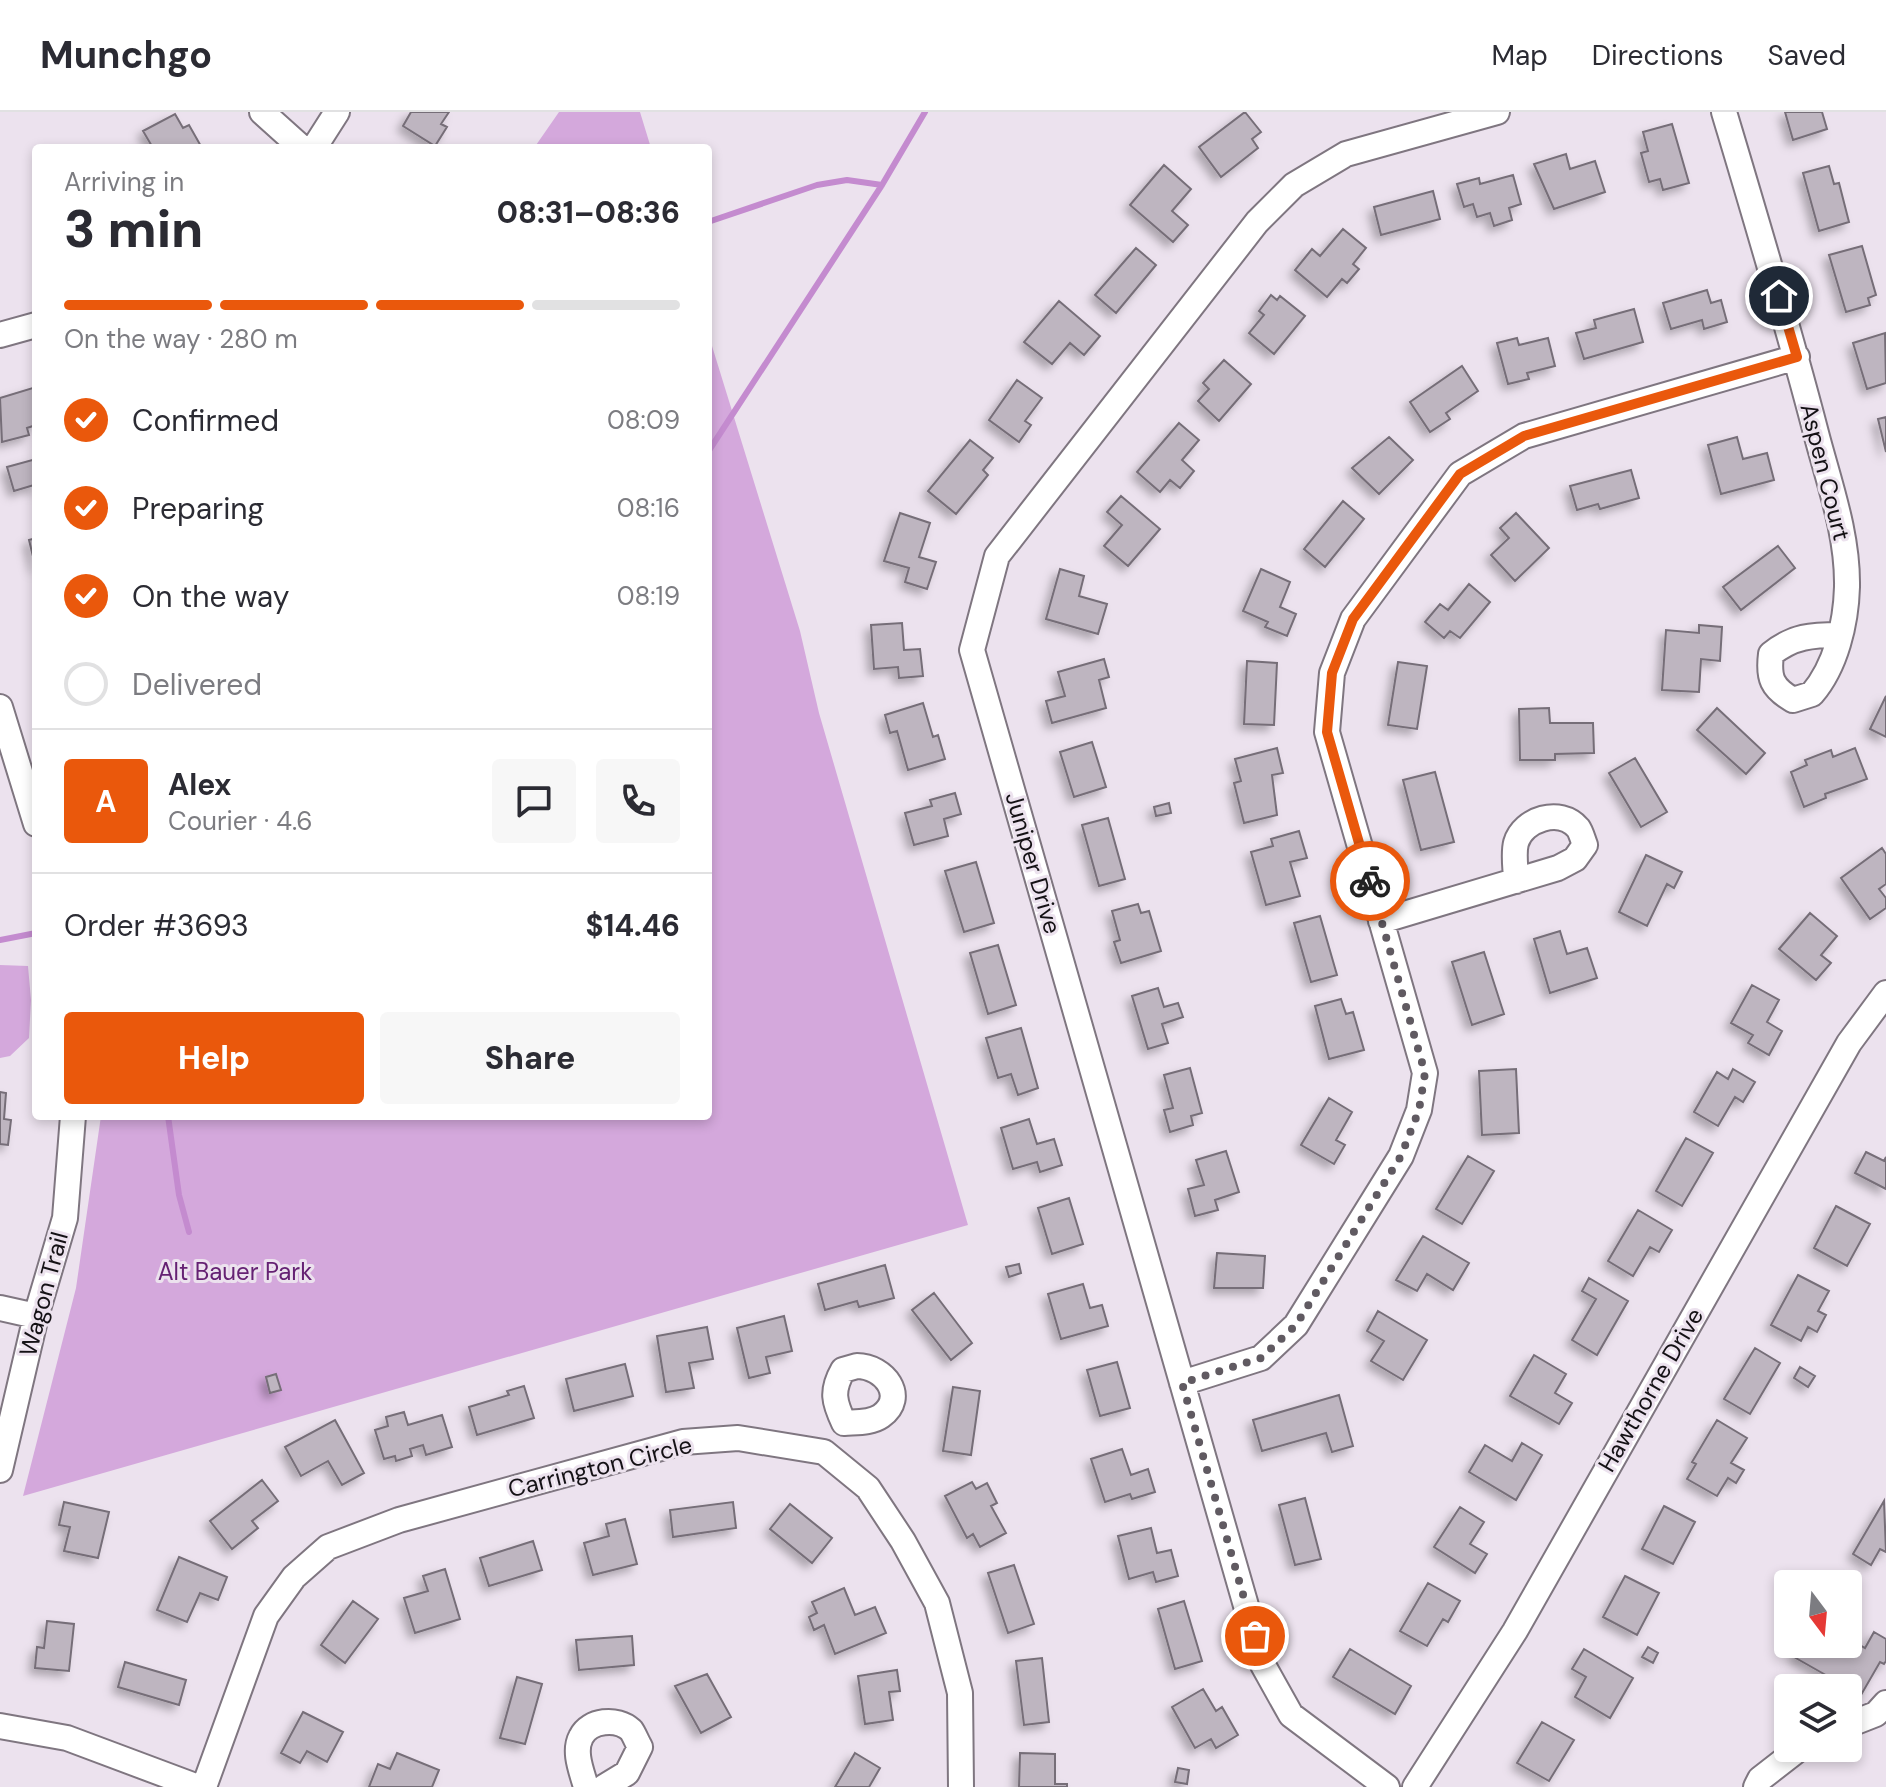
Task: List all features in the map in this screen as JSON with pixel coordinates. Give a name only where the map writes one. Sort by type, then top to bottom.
[{"type":"street","points":[[262,112],[298,144]]},
{"type":"street","points":[[317,144],[337,112]]},
{"type":"street","name":"Juniper Drive","points":[[1387,1787],[1291,1715],[1263,1665],[972,650],[997,556],[1257,222],[1294,185],[1346,154],[1497,112]]},
{"type":"street","name":"Aspen Court","points":[[1724,112],[1797,357],[1843,537],[1847,588],[1840,635]]},
{"type":"street","points":[[0,335],[32,326]]},
{"type":"street","points":[[1182,1383],[1261,1358],[1296,1325],[1401,1156],[1419,1110],[1425,1073],[1327,732],[1332,673],[1353,619],[1460,474],[1524,436],[1797,357]]},
{"type":"street","points":[[0,707],[32,811]]},
{"type":"street","points":[[1381,921],[1516,881]]},
{"type":"street","name":"Hawthorne Drive","points":[[1415,1787],[1515,1631],[1849,1043],[1886,993]]},
{"type":"street","name":"Wagon Trail","points":[[0,1470],[36,1316],[65,1218],[73,1120]]},
{"type":"street","points":[[0,1308],[36,1316]]},
{"type":"street","points":[[844,1423],[824,1452],[868,1488],[903,1541],[937,1603],[960,1693],[961,1787]]},
{"type":"street","name":"Carrington Circle","points":[[201,1787],[266,1616],[294,1577],[328,1547],[399,1520],[683,1442],[738,1438],[824,1452]]},
{"type":"street","points":[[1862,1720],[1876,1714],[1886,1703]]},
{"type":"street","points":[[586,1787],[578,1758],[581,1737],[595,1724],[612,1721],[630,1729],[640,1747],[627,1773],[604,1787]]},
{"type":"street","points":[[0,1726],[67,1738],[201,1787]]},
{"type":"street","points":[[1756,1787],[1760,1779],[1782,1762]]},
{"type":"green space","points":[[559,112],[640,112],[650,144],[537,144]]},
{"type":"green space","name":"Alt Bauer Park","points":[[712,346],[800,631],[819,713],[968,1225],[23,1496],[76,1288],[100,1120],[712,1120]]},
{"type":"green space","points":[[0,965],[28,966],[31,1000],[29,1038],[10,1056],[0,1058]]},
{"type":"building","points":[[411,112],[449,112],[441,124],[447,127],[436,144],[403,126]]},
{"type":"building","points":[[1245,112],[1261,132],[1252,139],[1258,148],[1221,177],[1199,147]]},
{"type":"building","points":[[1785,112],[1822,112],[1827,129],[1793,140]]},
{"type":"building","points":[[175,114],[183,128],[189,125],[200,144],[151,144],[143,131]]},
{"type":"building","points":[[1672,124],[1689,183],[1663,190],[1660,179],[1649,182],[1641,153],[1648,151],[1643,132]]},
{"type":"building","points":[[1566,154],[1570,169],[1595,161],[1605,192],[1554,209],[1534,164]]},
{"type":"building","points":[[1164,165],[1191,189],[1172,211],[1188,225],[1173,242],[1130,205]]},
{"type":"building","points":[[1829,166],[1834,184],[1839,183],[1849,222],[1819,231],[1803,173]]},
{"type":"building","points":[[1513,175],[1521,204],[1509,208],[1512,220],[1494,226],[1490,213],[1477,217],[1473,204],[1464,207],[1457,184],[1479,178],[1480,184]]},
{"type":"building","points":[[1433,191],[1440,219],[1381,235],[1374,207]]},
{"type":"building","points":[[1343,229],[1366,248],[1353,264],[1359,269],[1347,283],[1342,279],[1327,297],[1295,270],[1312,249],[1320,256]]},
{"type":"building","points":[[1862,246],[1876,295],[1868,298],[1870,305],[1846,312],[1829,255]]},
{"type":"building","points":[[1136,248],[1156,265],[1116,313],[1095,295]]},
{"type":"building","points":[[1707,290],[1711,303],[1721,300],[1727,322],[1704,329],[1702,320],[1671,329],[1663,303]]},
{"type":"building","points":[[1271,295],[1277,300],[1280,296],[1305,316],[1274,354],[1249,333],[1264,315],[1259,311]]},
{"type":"building","points":[[1059,301],[1100,336],[1084,355],[1070,343],[1052,364],[1024,342]]},
{"type":"building","points":[[1634,309],[1643,342],[1584,359],[1576,333],[1596,328],[1594,320]]},
{"type":"building","points":[[1885,333],[1886,383],[1867,389],[1853,343]]},
{"type":"building","points":[[1517,338],[1519,345],[1548,338],[1555,366],[1527,373],[1529,379],[1508,384],[1497,343]]},
{"type":"building","points":[[1224,360],[1251,384],[1219,421],[1198,401],[1209,389],[1203,383]]},
{"type":"building","points":[[1462,366],[1478,391],[1446,413],[1450,419],[1430,432],[1410,402]]},
{"type":"building","points":[[1017,380],[1042,398],[1025,421],[1031,425],[1019,442],[989,420]]},
{"type":"building","points":[[32,388],[32,426],[27,428],[29,435],[2,442],[0,398]]},
{"type":"building","points":[[1886,417],[1886,452],[1878,419]]},
{"type":"building","points":[[1179,423],[1199,440],[1182,460],[1194,471],[1180,488],[1170,480],[1160,492],[1137,472]]},
{"type":"building","points":[[1389,437],[1413,460],[1379,494],[1352,468]]},
{"type":"building","points":[[1737,437],[1743,459],[1767,453],[1774,480],[1721,494],[1708,445]]},
{"type":"building","points":[[970,440],[993,458],[983,470],[988,475],[956,514],[928,491]]},
{"type":"building","points":[[32,460],[32,486],[14,491],[7,467]]},
{"type":"building","points":[[1631,470],[1639,498],[1600,509],[1598,504],[1577,510],[1570,486]]},
{"type":"building","points":[[1121,496],[1160,529],[1128,566],[1104,546],[1122,525],[1107,512]]},
{"type":"building","points":[[1343,501],[1364,519],[1325,567],[1304,549]]},
{"type":"building","points":[[900,513],[930,523],[919,557],[936,562],[927,589],[905,582],[909,568],[884,561]]},
{"type":"building","points":[[1516,513],[1549,548],[1515,581],[1491,555],[1509,538],[1500,528]]},
{"type":"building","points":[[1778,546],[1795,568],[1741,610],[1723,587]]},
{"type":"building","points":[[1060,569],[1084,576],[1079,596],[1107,604],[1098,634],[1046,619]]},
{"type":"building","points":[[1261,569],[1290,582],[1280,607],[1296,614],[1287,636],[1265,627],[1268,622],[1243,611]]},
{"type":"building","points":[[1469,584],[1490,602],[1460,638],[1450,631],[1444,638],[1425,622],[1440,604],[1448,610]]},
{"type":"building","points":[[902,623],[904,650],[920,649],[923,676],[899,678],[898,667],[874,669],[871,625]]},
{"type":"building","points":[[1699,625],[1722,627],[1720,661],[1701,659],[1699,692],[1662,690],[1666,630],[1699,633]]},
{"type":"building","points":[[1104,659],[1109,677],[1099,680],[1106,708],[1052,723],[1046,701],[1065,696],[1058,672]]},
{"type":"building","points":[[1247,661],[1277,663],[1274,725],[1244,724]]},
{"type":"building","points":[[1398,662],[1427,666],[1417,729],[1388,725]]},
{"type":"building","points":[[1886,696],[1886,737],[1870,729]]},
{"type":"building","points":[[923,703],[933,737],[938,735],[945,759],[908,770],[897,731],[890,733],[885,715]]},
{"type":"building","points":[[1549,708],[1550,723],[1593,723],[1594,753],[1555,754],[1555,760],[1520,760],[1519,709]]},
{"type":"building","points":[[1717,708],[1765,753],[1746,774],[1697,730]]},
{"type":"building","points":[[1092,742],[1106,787],[1074,797],[1060,752]]},
{"type":"building","points":[[1277,748],[1283,773],[1272,775],[1277,815],[1244,823],[1234,783],[1241,781],[1235,759]]},
{"type":"building","points":[[1855,748],[1867,779],[1825,794],[1826,798],[1804,807],[1791,772],[1807,765],[1805,760],[1831,750],[1833,757]]},
{"type":"building","points":[[1635,758],[1667,812],[1641,827],[1609,773]]},
{"type":"building","points":[[1435,772],[1454,842],[1421,850],[1403,780]]},
{"type":"building","points":[[955,793],[961,814],[944,819],[948,836],[914,845],[905,813],[932,806],[930,800]]},
{"type":"building","points":[[1169,803],[1171,813],[1156,816],[1154,807]]},
{"type":"building","points":[[1108,818],[1125,879],[1099,886],[1082,825]]},
{"type":"building","points":[[1299,831],[1307,858],[1290,862],[1300,896],[1266,905],[1251,852],[1273,846],[1271,839]]},
{"type":"building","points":[[1882,848],[1886,854],[1886,884],[1879,889],[1886,898],[1886,908],[1870,919],[1841,878]]},
{"type":"building","points":[[1646,855],[1682,872],[1674,888],[1667,884],[1647,926],[1619,912]]},
{"type":"building","points":[[976,862],[994,923],[964,932],[945,871]]},
{"type":"building","points":[[1138,904],[1141,913],[1149,911],[1161,951],[1121,963],[1114,942],[1120,940],[1112,911]]},
{"type":"building","points":[[1810,913],[1837,936],[1821,955],[1831,963],[1816,980],[1779,949]]},
{"type":"building","points":[[1320,916],[1337,975],[1311,982],[1294,923]]},
{"type":"building","points":[[1560,931],[1567,954],[1587,948],[1597,978],[1550,993],[1534,939]]},
{"type":"building","points":[[998,945],[1016,1005],[988,1014],[970,953]]},
{"type":"building","points":[[1484,952],[1504,1014],[1472,1025],[1452,962]]},
{"type":"building","points":[[1752,985],[1779,1000],[1767,1022],[1782,1031],[1769,1055],[1748,1043],[1753,1035],[1731,1023]]},
{"type":"building","points":[[1158,988],[1164,1007],[1178,1003],[1183,1017],[1162,1024],[1168,1043],[1148,1049],[1132,996]]},
{"type":"building","points":[[1341,999],[1346,1014],[1353,1012],[1364,1050],[1329,1059],[1315,1006]]},
{"type":"building","points":[[1021,1028],[1038,1088],[1018,1095],[1011,1074],[998,1078],[986,1038]]},
{"type":"building","points":[[1190,1068],[1202,1113],[1191,1116],[1193,1125],[1170,1132],[1164,1110],[1173,1108],[1164,1075]]},
{"type":"building","points":[[1516,1069],[1519,1133],[1482,1135],[1479,1071]]},
{"type":"building","points":[[1733,1069],[1755,1082],[1743,1102],[1735,1097],[1718,1126],[1694,1112],[1717,1072],[1728,1079]]},
{"type":"building","points":[[0,1092],[6,1093],[4,1119],[11,1120],[8,1145],[0,1144]]},
{"type":"building","points":[[1329,1098],[1352,1112],[1336,1140],[1345,1145],[1334,1164],[1301,1145]]},
{"type":"building","points":[[1029,1119],[1037,1144],[1054,1139],[1062,1165],[1040,1172],[1037,1162],[1013,1169],[1001,1128]]},
{"type":"building","points":[[1686,1138],[1713,1153],[1682,1206],[1656,1191]]},
{"type":"building","points":[[1226,1151],[1239,1192],[1215,1200],[1218,1210],[1195,1216],[1188,1189],[1204,1185],[1196,1160]]},
{"type":"building","points":[[1866,1152],[1884,1161],[1886,1157],[1886,1189],[1855,1173]]},
{"type":"building","points":[[1468,1156],[1494,1171],[1462,1224],[1436,1209]]},
{"type":"building","points":[[1069,1198],[1083,1244],[1052,1254],[1038,1208]]},
{"type":"building","points":[[1836,1206],[1870,1224],[1847,1266],[1814,1248]]},
{"type":"building","points":[[1638,1210],[1672,1230],[1659,1252],[1650,1247],[1633,1276],[1608,1261]]},
{"type":"building","points":[[1423,1236],[1469,1263],[1453,1290],[1427,1274],[1417,1291],[1396,1280]]},
{"type":"building","points":[[1217,1253],[1265,1256],[1263,1288],[1214,1288]]},
{"type":"building","points":[[1019,1264],[1021,1273],[1009,1277],[1006,1267]]},
{"type":"building","points":[[885,1265],[894,1298],[859,1307],[857,1301],[825,1310],[818,1284]]},
{"type":"building","points":[[1798,1275],[1829,1291],[1818,1311],[1826,1315],[1817,1332],[1808,1327],[1801,1341],[1771,1325]]},
{"type":"building","points":[[1589,1278],[1628,1301],[1597,1355],[1572,1340],[1596,1299],[1582,1291]]},
{"type":"building","points":[[1083,1284],[1090,1308],[1102,1305],[1108,1326],[1061,1339],[1048,1294]]},
{"type":"building","points":[[934,1293],[972,1343],[951,1360],[912,1310]]},
{"type":"building","points":[[1378,1311],[1427,1340],[1403,1380],[1371,1361],[1384,1341],[1367,1331]]},
{"type":"building","points":[[784,1316],[792,1351],[766,1357],[770,1373],[749,1378],[737,1328]]},
{"type":"building","points":[[707,1327],[713,1359],[689,1363],[694,1388],[666,1392],[657,1336]]},
{"type":"building","points":[[1755,1348],[1780,1363],[1750,1414],[1724,1399]]},
{"type":"building","points":[[1534,1355],[1566,1374],[1555,1393],[1572,1403],[1559,1424],[1510,1396]]},
{"type":"building","points":[[1117,1362],[1130,1408],[1100,1416],[1087,1370]]},
{"type":"building","points":[[625,1364],[633,1396],[574,1411],[566,1379]]},
{"type":"building","points":[[1800,1367],[1815,1376],[1808,1387],[1794,1378]]},
{"type":"building","points":[[276,1374],[281,1390],[270,1393],[266,1377]]},
{"type":"building","points":[[524,1386],[534,1418],[477,1435],[469,1407],[509,1395],[507,1391]]},
{"type":"building","points":[[953,1387],[980,1391],[971,1455],[943,1451]]},
{"type":"building","points":[[1339,1395],[1353,1446],[1332,1452],[1326,1433],[1262,1451],[1253,1420]]},
{"type":"building","points":[[404,1412],[408,1425],[442,1415],[452,1447],[426,1455],[423,1445],[410,1449],[412,1456],[396,1461],[395,1456],[384,1459],[375,1430],[388,1426],[386,1417]]},
{"type":"building","points":[[335,1420],[364,1473],[342,1485],[328,1461],[301,1476],[285,1447]]},
{"type":"building","points":[[1717,1420],[1747,1438],[1731,1463],[1744,1470],[1736,1483],[1728,1478],[1717,1496],[1687,1479],[1696,1464],[1692,1462]]},
{"type":"building","points":[[1522,1443],[1542,1455],[1516,1500],[1469,1472],[1485,1445],[1512,1461]]},
{"type":"building","points":[[1122,1449],[1131,1475],[1148,1469],[1155,1492],[1132,1499],[1130,1494],[1105,1502],[1091,1459]]},
{"type":"building","points":[[262,1480],[278,1501],[252,1521],[258,1528],[232,1549],[210,1521]]},
{"type":"building","points":[[972,1482],[976,1489],[987,1483],[997,1503],[991,1506],[1006,1533],[980,1547],[973,1534],[967,1538],[945,1496]]},
{"type":"building","points":[[1305,1498],[1321,1559],[1295,1565],[1279,1505]]},
{"type":"building","points":[[1884,1501],[1886,1552],[1880,1549],[1871,1565],[1853,1554]]},
{"type":"building","points":[[64,1502],[109,1512],[98,1558],[64,1551],[70,1527],[59,1525]]},
{"type":"building","points":[[733,1502],[736,1528],[673,1537],[670,1510]]},
{"type":"building","points":[[790,1504],[832,1538],[812,1563],[770,1529]]},
{"type":"building","points":[[1664,1506],[1695,1522],[1673,1564],[1642,1549]]},
{"type":"building","points":[[1460,1507],[1484,1522],[1470,1544],[1487,1554],[1475,1573],[1434,1547]]},
{"type":"building","points":[[625,1519],[637,1564],[593,1575],[584,1543],[609,1536],[606,1524]]},
{"type":"building","points":[[1151,1528],[1157,1553],[1171,1550],[1178,1576],[1156,1582],[1153,1572],[1129,1579],[1118,1536]]},
{"type":"building","points":[[533,1541],[542,1570],[489,1586],[480,1558]]},
{"type":"building","points":[[179,1557],[227,1577],[218,1600],[200,1593],[187,1622],[157,1610]]},
{"type":"building","points":[[1014,1565],[1034,1624],[1008,1633],[988,1573]]},
{"type":"building","points":[[445,1569],[460,1619],[415,1633],[404,1598],[428,1591],[423,1576]]},
{"type":"building","points":[[1625,1576],[1659,1593],[1637,1635],[1603,1617]]},
{"type":"building","points":[[1428,1583],[1460,1601],[1448,1622],[1443,1619],[1427,1646],[1400,1631]]},
{"type":"building","points":[[844,1588],[855,1615],[875,1607],[886,1633],[835,1654],[824,1625],[814,1630],[809,1617],[817,1613],[812,1602]]},
{"type":"building","points":[[353,1601],[378,1619],[345,1663],[321,1645]]},
{"type":"building","points":[[1184,1601],[1202,1661],[1175,1669],[1158,1609]]},
{"type":"building","points":[[47,1621],[74,1624],[69,1671],[35,1668],[37,1647],[44,1648]]},
{"type":"building","points":[[1874,1632],[1886,1639],[1886,1661],[1884,1664],[1880,1662],[1862,1693],[1862,1674],[1824,1674],[1796,1658],[1862,1658],[1862,1646],[1865,1648]]},
{"type":"building","points":[[632,1636],[634,1665],[579,1670],[576,1640]]},
{"type":"building","points":[[1648,1647],[1658,1653],[1653,1663],[1642,1657]]},
{"type":"building","points":[[1350,1649],[1411,1686],[1395,1714],[1333,1677]]},
{"type":"building","points":[[1584,1649],[1633,1678],[1610,1718],[1575,1697],[1586,1677],[1572,1669]]},
{"type":"building","points":[[1042,1658],[1049,1722],[1024,1725],[1016,1661]]},
{"type":"building","points":[[125,1662],[186,1680],[179,1705],[118,1687]]},
{"type":"building","points":[[897,1670],[900,1691],[889,1692],[893,1720],[865,1724],[858,1676]]},
{"type":"building","points":[[707,1674],[731,1717],[701,1733],[675,1686]]},
{"type":"building","points":[[517,1677],[542,1684],[525,1744],[500,1738]]},
{"type":"building","points":[[1203,1689],[1216,1711],[1222,1707],[1238,1735],[1216,1748],[1211,1739],[1195,1748],[1172,1707]]},
{"type":"building","points":[[303,1712],[343,1732],[327,1762],[307,1751],[300,1763],[281,1753]]},
{"type":"building","points":[[1542,1722],[1574,1740],[1549,1781],[1517,1763]]},
{"type":"building","points":[[397,1753],[439,1770],[432,1787],[369,1787],[378,1764],[390,1769]]},
{"type":"building","points":[[855,1753],[880,1768],[869,1787],[835,1787]]},
{"type":"building","points":[[1020,1753],[1055,1754],[1055,1784],[1067,1784],[1067,1787],[1019,1787]]},
{"type":"building","points":[[1178,1768],[1189,1770],[1187,1784],[1175,1782]]},
{"type":"waterway","points":[[712,446],[882,185],[925,112]]},
{"type":"waterway","points":[[712,221],[817,185],[847,180],[882,185]]},
{"type":"waterway","points":[[0,940],[32,934]]},
{"type":"waterway","points":[[169,1120],[179,1195],[189,1232]]},
{"type":"way so far","points":[[1255,1636],[1182,1383],[1261,1358],[1296,1325],[1401,1156],[1419,1110],[1425,1073],[1370,881]]},
{"type":"route","points":[[1370,881],[1327,732],[1332,673],[1353,619],[1460,474],[1524,436],[1797,357],[1779,296]]}]
